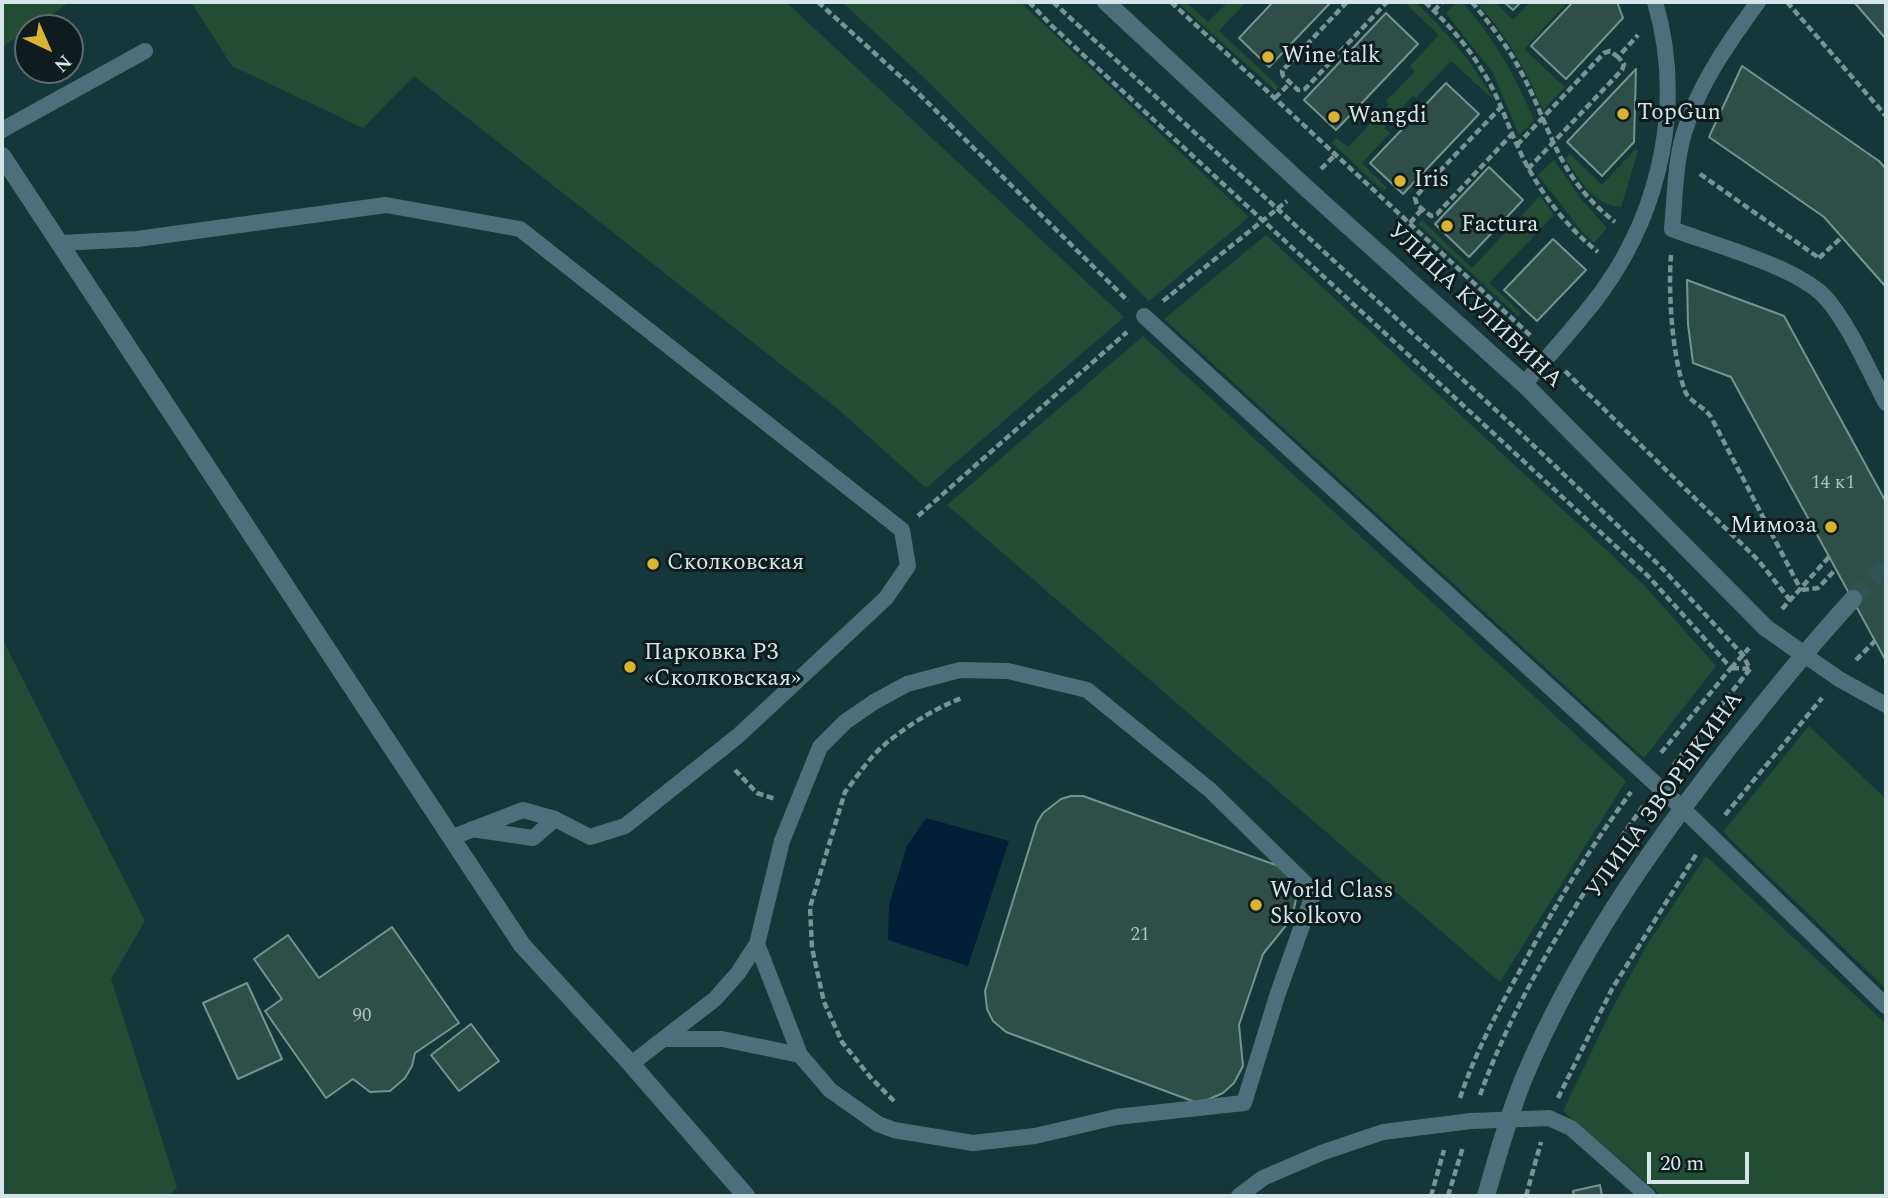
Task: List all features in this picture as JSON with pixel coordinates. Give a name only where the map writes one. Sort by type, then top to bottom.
[{"type":"street","name":"УЛИЦА КУЛИБИНА","points":[[1106,2],[1304,186],[1524,384],[1766,628],[1804,654]]},
{"type":"street","points":[[2,156],[522,945],[746,1196]]},
{"type":"street","name":"УЛИЦА ЗВОРЫКИНА","points":[[1486,1196],[1508,1120],[1523,1080],[1550,1022],[1607,917],[1682,808],[1804,654],[1853,599]]},
{"type":"lane","points":[[1758,2],[1721,52],[1698,97],[1684,134],[1679,159],[1672,229],[1795,275],[1818,290],[1835,310],[1886,403]]},
{"type":"lane","points":[[1524,384],[1618,268],[1635,235],[1653,189],[1665,138],[1668,99],[1666,54],[1657,8]]},
{"type":"lane","points":[[2,130],[145,51]]},
{"type":"lane","points":[[61,243],[137,239],[386,205],[520,229],[902,530],[908,566],[886,598],[739,734],[625,826],[590,837],[555,819],[523,810],[470,828],[453,837]]},
{"type":"lane","points":[[1144,316],[1682,808],[1886,1006]]},
{"type":"lane","points":[[1804,654],[1839,679],[1886,705]]},
{"type":"lane","points":[[631,1065],[715,999],[738,974],[757,944],[782,841],[820,747],[845,722],[874,702],[907,684],[960,670],[1008,671],[1087,690],[1210,790],[1314,892],[1277,996],[1244,1103],[1116,1117],[1035,1136],[973,1143],[894,1130],[878,1124],[830,1090],[800,1055],[757,944]]},
{"type":"lane","points":[[470,828],[533,838],[555,819]]},
{"type":"lane","points":[[667,1039],[722,1039],[800,1055]]},
{"type":"lane","points":[[1239,1196],[1263,1178],[1321,1153],[1383,1132],[1471,1121],[1549,1118],[1571,1128],[1648,1196]]},
{"type":"path","points":[[818,2],[911,86],[1144,316]]},
{"type":"path","points":[[1053,2],[1650,555],[1743,654],[1731,668],[1749,668],[1760,673]]},
{"type":"path","points":[[1171,2],[1549,355],[1758,560],[1790,600]]},
{"type":"path","points":[[1347,2],[1283,69],[1283,76],[1298,90],[1305,89],[1387,2]]},
{"type":"path","points":[[1425,2],[1483,71],[1502,107],[1528,169],[1564,219],[1618,268]]},
{"type":"path","points":[[1434,10],[1442,2]]},
{"type":"path","points":[[1472,2],[1499,36],[1520,69],[1552,144],[1574,181],[1591,201],[1635,235]]},
{"type":"path","points":[[1787,2],[1886,116]]},
{"type":"path","points":[[1618,57],[1657,8]]},
{"type":"path","points":[[1517,145],[1604,53],[1610,51],[1624,64],[1622,70],[1528,169]]},
{"type":"path","points":[[1275,98],[1290,83]]},
{"type":"path","points":[[1502,107],[1417,195],[1416,201],[1422,209],[1431,216],[1437,214],[1512,134]]},
{"type":"path","points":[[902,530],[1144,316],[1278,210],[1336,154]]},
{"type":"path","points":[[1679,159],[1819,258]]},
{"type":"path","points":[[1409,223],[1422,209]]},
{"type":"path","points":[[1672,229],[1671,302],[1685,391],[1692,400],[1703,406],[1711,417],[1801,590]]},
{"type":"path","points":[[1795,275],[1842,237]]},
{"type":"path","points":[[1780,611],[1829,557]]},
{"type":"path","points":[[1801,590],[1818,588],[1836,569]]},
{"type":"path","points":[[1526,1196],[1549,1118],[1612,989],[1675,886],[1709,836],[1839,679],[1875,641]]},
{"type":"path","points":[[897,1104],[871,1078],[842,1042],[824,1002],[812,948],[810,907],[845,792],[881,747],[913,724],[959,699],[971,696]]},
{"type":"path","points":[[757,793],[780,801]]},
{"type":"green space","points":[[2,2],[70,2],[52,14],[14,14],[14,39],[2,47]]},
{"type":"green space","points":[[191,2],[786,2],[1124,317],[926,488],[839,410],[414,76],[363,128],[232,66]]},
{"type":"green space","points":[[842,2],[1020,2],[1249,217],[1149,301],[921,75]]},
{"type":"green space","points":[[1177,2],[1186,2],[1208,22],[1228,2],[1246,2],[1219,31],[1279,87],[1276,91]]},
{"type":"green space","points":[[1404,2],[1415,2],[1438,24],[1468,60],[1494,100],[1451,61],[1416,98],[1413,96],[1384,128],[1390,133],[1362,163],[1387,188],[1383,191],[1332,143],[1336,138],[1348,147],[1389,104],[1386,101],[1415,71],[1410,66],[1439,35]]},
{"type":"green space","points":[[1457,2],[1462,2],[1484,30],[1519,88],[1534,121],[1519,135],[1493,73],[1446,13]]},
{"type":"green space","points":[[1476,2],[1495,2],[1513,20],[1530,2],[1568,2],[1524,49],[1565,87],[1543,110],[1514,53]]},
{"type":"green space","points":[[1635,149],[1638,151],[1621,207],[1602,201],[1588,190],[1565,159],[1570,154],[1602,185]]},
{"type":"green space","points":[[1554,160],[1581,199],[1607,228],[1594,243],[1538,175]]},
{"type":"green space","points":[[1540,196],[1554,215],[1489,283],[1521,313],[1518,316],[1418,224],[1422,220],[1472,268]]},
{"type":"green space","points":[[1266,235],[1643,584],[1716,666],[1644,758],[1164,319]]},
{"type":"green space","points":[[1143,336],[1626,781],[1500,982],[947,505]]},
{"type":"green space","points":[[2,638],[145,921],[111,979],[177,1187],[169,1196],[2,1196]]},
{"type":"green space","points":[[1809,726],[1886,799],[1886,989],[1723,832]]},
{"type":"green space","points":[[1706,856],[1886,1024],[1886,1196],[1662,1196],[1563,1111],[1611,1011],[1648,943]]},
{"type":"water","points":[[926,818],[1009,841],[968,966],[888,940],[889,905],[907,846]]},
{"type":"building","points":[[1273,2],[1331,2],[1269,67],[1239,38]]},
{"type":"building","points":[[1504,2],[1521,2],[1513,10]]},
{"type":"building","points":[[1573,2],[1617,2],[1623,18],[1566,79],[1531,46]]},
{"type":"building","points":[[1854,2],[1886,2],[1886,39]]},
{"type":"building","points":[[1386,13],[1418,44],[1336,130],[1304,100]]},
{"type":"building","points":[[1742,66],[1879,161],[1886,169],[1886,287],[1824,217],[1709,137]]},
{"type":"building","points":[[1636,69],[1634,142],[1602,176],[1567,142]]},
{"type":"building","points":[[1446,83],[1479,114],[1403,194],[1370,163]]},
{"type":"building","points":[[1489,167],[1523,200],[1469,257],[1435,224]]},
{"type":"building","points":[[1553,239],[1586,270],[1537,321],[1504,290]]},
{"type":"building","points":[[1687,280],[1784,316],[1886,502],[1886,661],[1731,377],[1693,363],[1688,324]]},
{"type":"building","points":[[1083,796],[1287,869],[1296,878],[1298,890],[1292,918],[1263,954],[1239,1025],[1243,1066],[1234,1083],[1223,1093],[1195,1102],[1006,1032],[993,1021],[987,1009],[985,991],[1037,823],[1043,813],[1061,799]]},
{"type":"building","points":[[392,927],[459,1023],[415,1053],[405,1078],[390,1091],[370,1092],[353,1079],[326,1098],[265,1011],[282,999],[254,959],[288,935],[319,978]]},
{"type":"building","points":[[247,983],[282,1059],[238,1079],[203,1003]]},
{"type":"building","points":[[471,1024],[499,1061],[459,1091],[431,1055]]},
{"type":"building","points":[[1600,1185],[1602,1196],[1574,1196],[1573,1191]]},
{"type":"tunnel","points":[[1853,599],[1886,565]]},
{"type":"place","name":"Wine talk","points":[[1268,57]]},
{"type":"place","name":"TopGun","points":[[1623,114]]},
{"type":"place","name":"Wangdi","points":[[1334,117]]},
{"type":"place","name":"Iris","points":[[1400,181]]},
{"type":"place","name":"Factura","points":[[1447,226]]},
{"type":"place","name":"Мимоза","points":[[1831,527]]},
{"type":"place","name":"Сколковская","points":[[653,564]]},
{"type":"place","name":"Парковка P3 «Сколковская»","points":[[630,667]]},
{"type":"place","name":"World Class Skolkovo","points":[[1256,905]]}]
